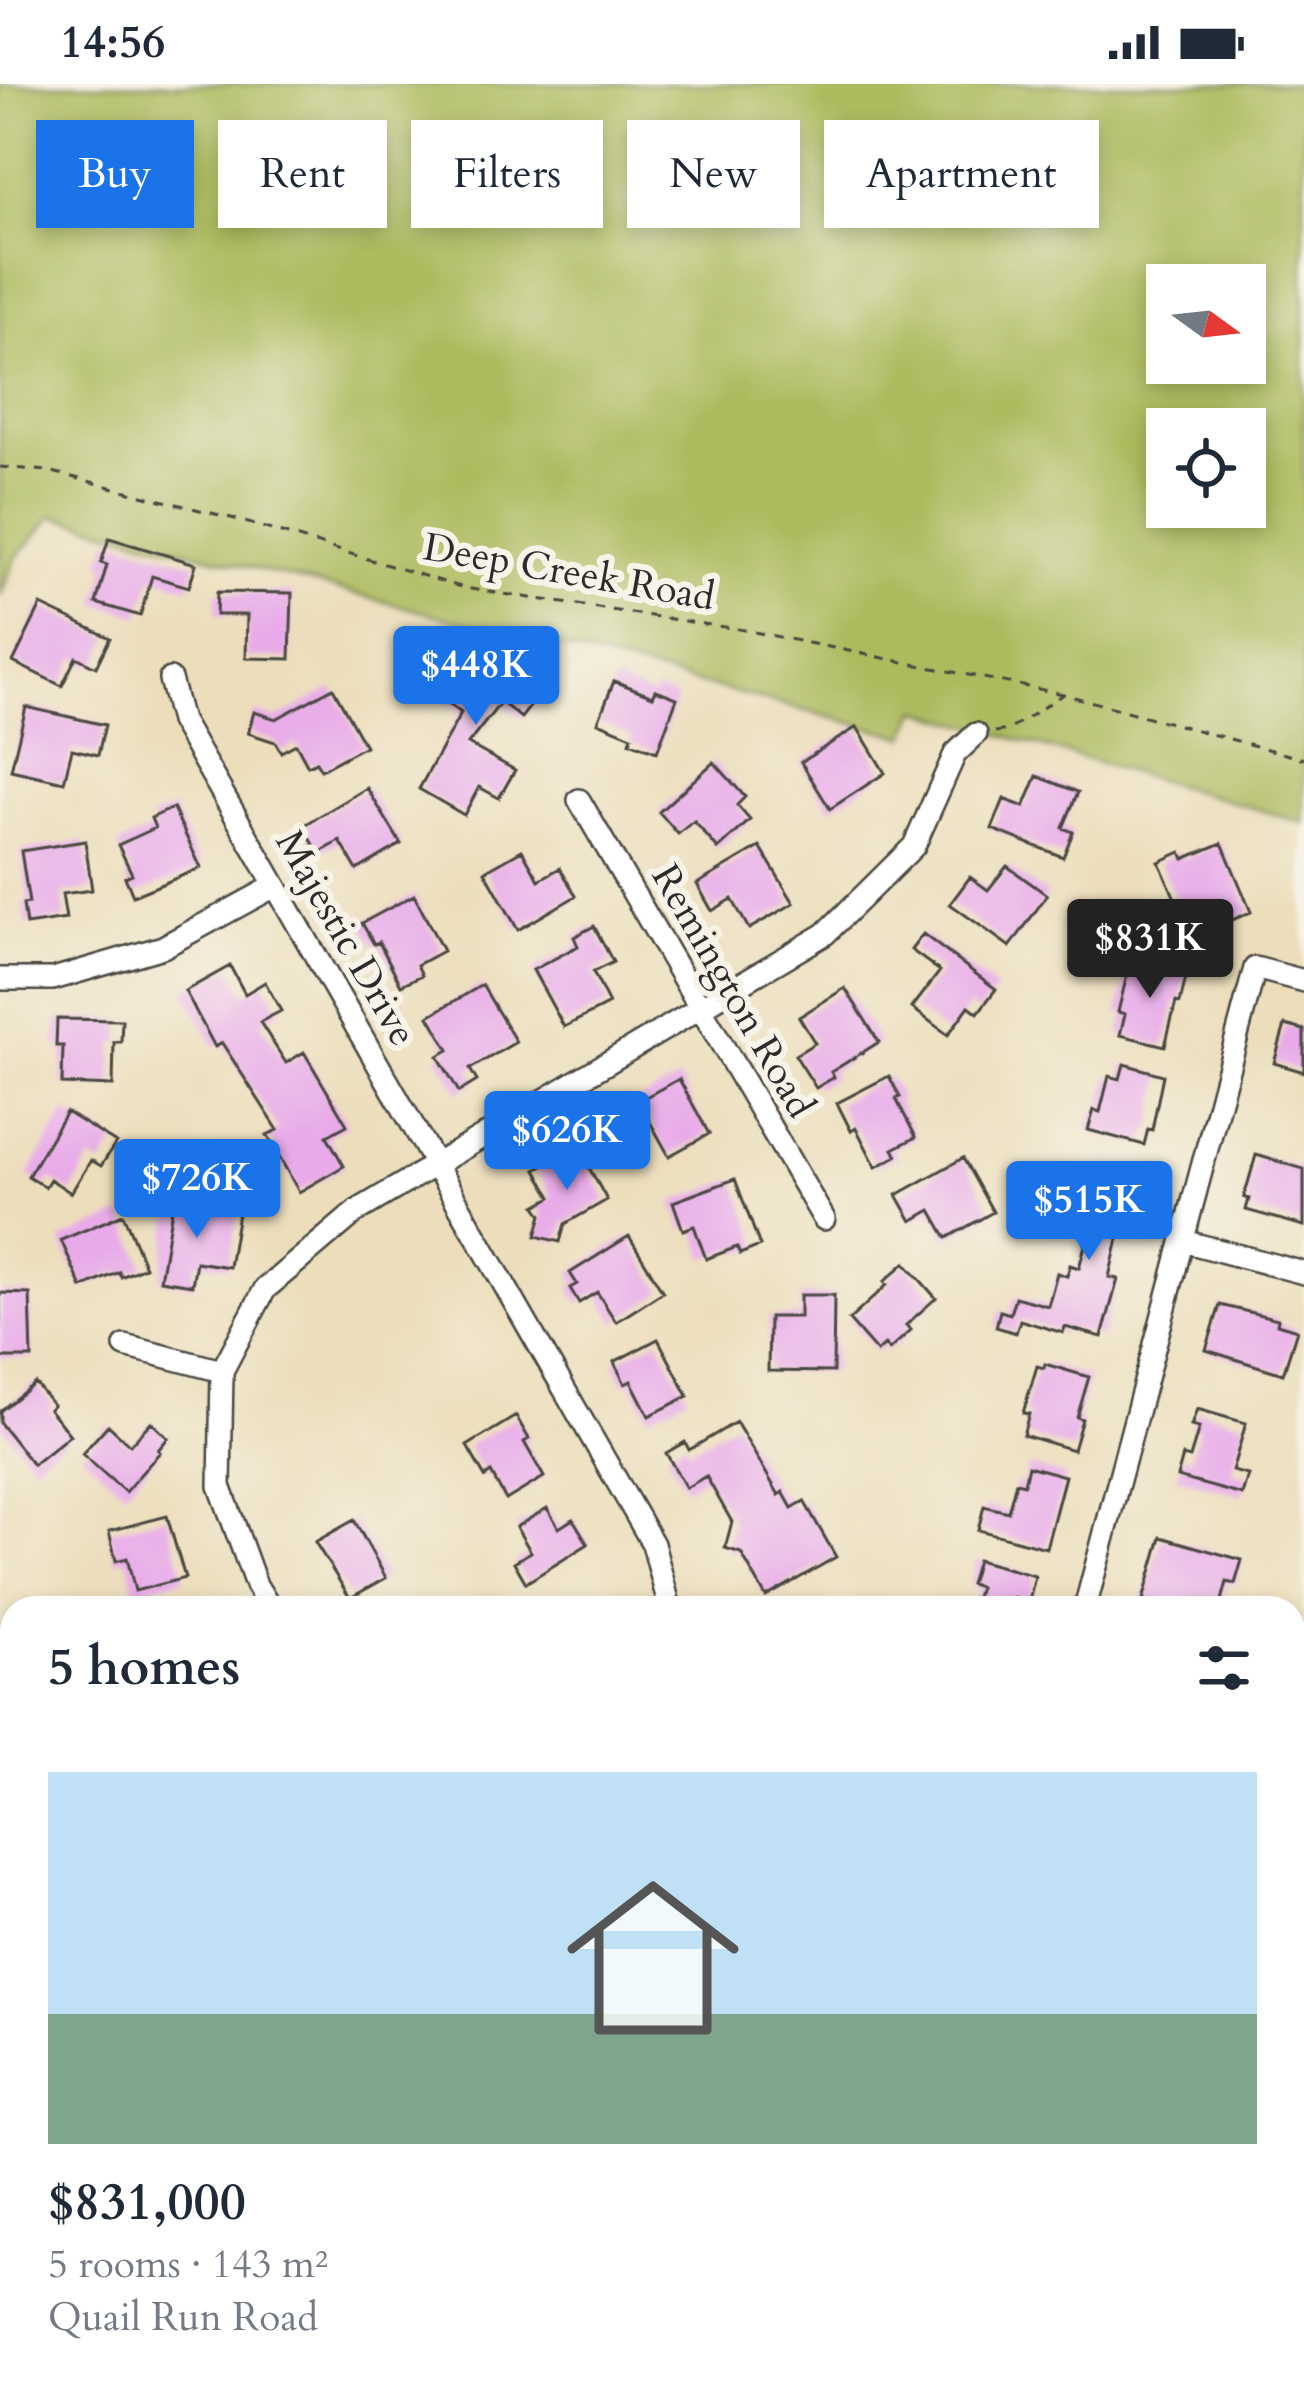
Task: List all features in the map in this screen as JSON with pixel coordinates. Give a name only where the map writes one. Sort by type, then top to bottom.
[{"type":"street","name":"Majestic Drive","points":[[170,679],[181,721],[653,1544],[667,1596]]},
{"type":"street","points":[[263,1596],[220,1486],[222,1371],[265,1289],[357,1211],[825,934],[914,846],[955,754],[976,734]]},
{"type":"street","name":"Remington Road","points":[[579,800],[824,1219]]},
{"type":"street","points":[[0,979],[53,979],[163,946],[275,886]]},
{"type":"street","points":[[1088,1596],[1255,968],[1304,981]]},
{"type":"street","points":[[1184,1241],[1304,1273]]},
{"type":"street","points":[[124,1346],[222,1371]]},
{"type":"path","name":"Deep Creek Road","points":[[0,467],[49,471],[235,519],[464,589],[745,630],[1063,694],[1304,759]]},
{"type":"path","points":[[976,734],[1009,730],[1063,694]]},
{"type":"green space","points":[[0,84],[1304,84],[1304,823],[917,710],[906,737],[53,516],[15,559],[0,597]]},
{"type":"building","points":[[109,538],[196,564],[189,587],[152,576],[140,616],[96,603]]},
{"type":"building","points":[[217,592],[292,593],[290,659],[246,658],[247,615],[216,615]]},
{"type":"building","points":[[41,605],[110,638],[96,667],[76,657],[62,686],[13,662]]},
{"type":"building","points":[[479,640],[543,690],[521,718],[501,702],[468,744],[515,770],[499,798],[479,787],[464,815],[419,789],[461,713],[438,695]]},
{"type":"building","points":[[614,681],[653,696],[656,690],[677,698],[657,752],[598,722]]},
{"type":"building","points":[[333,688],[365,746],[321,770],[316,762],[308,766],[296,744],[281,752],[275,742],[248,733],[254,712],[276,719]]},
{"type":"building","points":[[26,707],[105,725],[98,755],[72,749],[64,782],[11,770]]},
{"type":"building","points":[[857,727],[885,773],[830,809],[801,762]]},
{"type":"building","points":[[714,762],[745,797],[737,805],[750,820],[718,849],[694,821],[678,834],[659,812]]},
{"type":"building","points":[[1037,776],[1078,792],[1063,828],[1073,832],[1063,857],[992,829],[1004,799],[1024,807]]},
{"type":"building","points":[[367,788],[401,844],[357,870],[340,841],[319,853],[303,826]]},
{"type":"building","points":[[173,808],[201,868],[133,896],[125,877],[132,874],[118,845],[155,828],[151,818]]},
{"type":"building","points":[[85,841],[92,890],[62,894],[66,919],[26,925],[23,904],[29,903],[21,851]]},
{"type":"building","points":[[1222,843],[1251,912],[1192,937],[1159,862],[1181,852],[1184,859]]},
{"type":"building","points":[[760,847],[794,903],[749,929],[732,899],[712,911],[697,884]]},
{"type":"building","points":[[522,850],[539,880],[560,868],[576,896],[518,930],[485,871]]},
{"type":"building","points":[[1007,866],[1047,895],[1010,947],[950,904],[970,877],[988,890]]},
{"type":"building","points":[[414,895],[443,951],[417,965],[422,975],[401,985],[379,942],[374,944],[362,923]]},
{"type":"building","points":[[594,926],[613,962],[593,972],[609,1004],[564,1027],[533,970],[578,946],[574,937]]},
{"type":"building","points":[[923,934],[996,989],[978,1013],[969,1006],[948,1035],[912,1008],[940,971],[911,950]]},
{"type":"building","points":[[1131,959],[1187,973],[1165,1046],[1120,1035],[1125,1014],[1118,1012]]},
{"type":"building","points":[[230,966],[245,994],[265,982],[281,1011],[260,1022],[286,1063],[304,1052],[347,1125],[327,1136],[344,1166],[299,1192],[267,1135],[278,1130],[222,1043],[215,1047],[185,991]]},
{"type":"building","points":[[482,985],[516,1042],[470,1069],[477,1081],[459,1092],[438,1056],[449,1050],[429,1016]]},
{"type":"building","points":[[845,988],[879,1042],[831,1072],[834,1077],[816,1088],[795,1055],[815,1043],[799,1017]]},
{"type":"building","points":[[57,1019],[122,1020],[121,1042],[114,1042],[113,1086],[62,1084],[63,1046],[56,1046]]},
{"type":"building","points":[[1285,1025],[1304,1030],[1304,1072],[1274,1063]]},
{"type":"building","points":[[1124,1064],[1163,1075],[1152,1130],[1148,1129],[1144,1145],[1088,1130],[1094,1110],[1100,1112],[1109,1076],[1120,1079]]},
{"type":"building","points":[[889,1076],[916,1137],[893,1149],[897,1156],[876,1167],[837,1103]]},
{"type":"building","points":[[679,1079],[709,1134],[669,1156],[649,1120],[640,1125],[629,1106]]},
{"type":"building","points":[[66,1112],[116,1143],[101,1166],[91,1160],[71,1193],[50,1179],[45,1187],[28,1176]]},
{"type":"building","points":[[577,1146],[607,1200],[565,1224],[560,1242],[536,1236],[542,1215],[536,1206],[552,1197],[536,1170]]},
{"type":"building","points":[[1256,1155],[1304,1169],[1304,1226],[1246,1210],[1249,1199],[1244,1197]]},
{"type":"building","points":[[963,1158],[993,1212],[947,1238],[931,1210],[912,1221],[897,1195]]},
{"type":"building","points":[[1106,1166],[1142,1176],[1135,1202],[1148,1205],[1140,1236],[1120,1231],[1109,1277],[1118,1279],[1102,1337],[1065,1327],[1063,1333],[1020,1320],[1016,1333],[996,1327],[1000,1311],[1010,1314],[1015,1297],[1048,1306],[1057,1273],[1067,1276],[1070,1265],[1079,1268],[1090,1226],[1081,1224],[1091,1184],[1101,1187]]},
{"type":"building","points":[[735,1179],[760,1246],[740,1254],[737,1247],[706,1259],[694,1226],[683,1230],[673,1202]]},
{"type":"building","points":[[173,1203],[238,1213],[229,1267],[196,1262],[192,1285],[160,1280]]},
{"type":"building","points":[[123,1214],[145,1267],[82,1288],[61,1240]]},
{"type":"building","points":[[629,1236],[663,1292],[616,1322],[597,1292],[579,1303],[570,1288],[577,1284],[570,1273]]},
{"type":"building","points":[[905,1263],[936,1298],[906,1325],[911,1330],[889,1350],[885,1345],[877,1352],[849,1320]]},
{"type":"building","points":[[0,1293],[30,1294],[32,1358],[0,1358]]},
{"type":"building","points":[[800,1295],[834,1295],[833,1372],[768,1371],[769,1317],[800,1317]]},
{"type":"building","points":[[1220,1305],[1278,1319],[1277,1324],[1297,1330],[1283,1374],[1206,1350]]},
{"type":"building","points":[[658,1339],[688,1396],[649,1416],[631,1381],[625,1384],[614,1362]]},
{"type":"building","points":[[1045,1364],[1089,1377],[1073,1450],[1023,1435],[1029,1414],[1023,1413],[1037,1366],[1044,1368]]},
{"type":"building","points":[[35,1383],[70,1435],[33,1465],[0,1423],[0,1411]]},
{"type":"building","points":[[1197,1409],[1246,1423],[1232,1471],[1248,1475],[1242,1495],[1177,1477],[1183,1456],[1190,1458],[1199,1428],[1191,1426]]},
{"type":"building","points":[[516,1416],[544,1477],[506,1500],[491,1473],[485,1477],[467,1446]]},
{"type":"building","points":[[151,1422],[168,1438],[125,1492],[82,1454],[108,1425],[130,1445]]},
{"type":"building","points":[[736,1422],[779,1495],[783,1492],[792,1508],[804,1501],[836,1557],[765,1596],[741,1553],[725,1548],[732,1522],[706,1476],[686,1488],[666,1453],[685,1442],[689,1450]]},
{"type":"building","points":[[1028,1466],[1065,1476],[1046,1548],[978,1530],[984,1506],[1008,1512],[1016,1482],[1024,1484]]},
{"type":"building","points":[[547,1508],[559,1528],[573,1519],[588,1544],[526,1583],[514,1562],[531,1552],[516,1527]]},
{"type":"building","points":[[167,1516],[185,1578],[135,1591],[127,1558],[116,1561],[109,1531]]},
{"type":"building","points":[[354,1520],[386,1578],[349,1596],[315,1542]]},
{"type":"building","points":[[1161,1537],[1242,1560],[1235,1584],[1227,1582],[1223,1596],[1144,1596]]},
{"type":"building","points":[[977,1560],[1035,1576],[1030,1596],[976,1596],[979,1587],[970,1584]]}]
